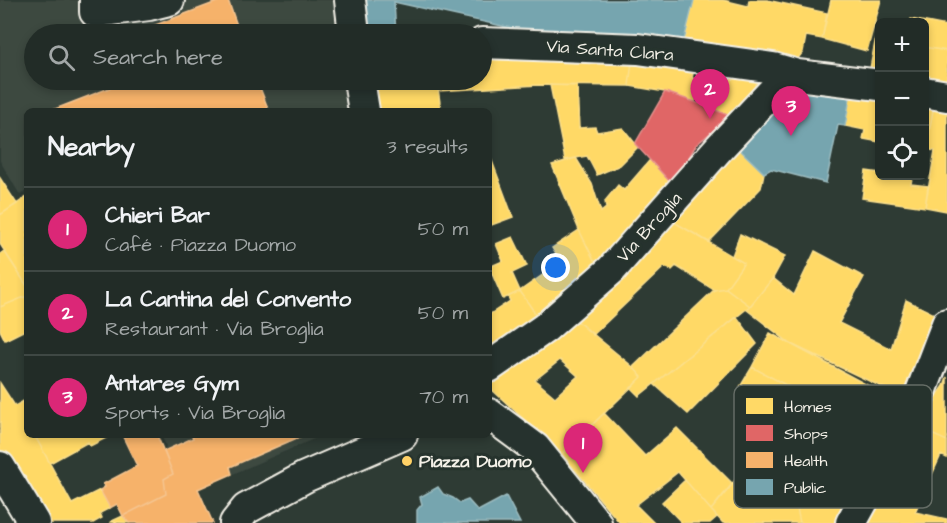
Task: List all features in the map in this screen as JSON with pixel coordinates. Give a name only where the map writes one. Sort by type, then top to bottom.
[{"type":"street","points":[[95,0],[95,12],[169,0]]},
{"type":"street","points":[[350,0],[353,24]]},
{"type":"street","name":"Via Santa Clara","points":[[492,43],[638,49],[773,68],[797,75],[875,85]]},
{"type":"street","name":"Via Broglia","points":[[492,365],[544,328],[603,277],[763,101],[797,75]]},
{"type":"street","points":[[361,90],[364,108]]},
{"type":"street","points":[[929,93],[947,96]]},
{"type":"street","points":[[924,385],[947,324]]},
{"type":"street","points":[[492,416],[535,448],[596,523]]},
{"type":"street","points":[[235,523],[246,510],[305,477],[395,438]]},
{"type":"street","points":[[0,468],[34,523]]},
{"type":"street","points":[[851,523],[859,508]]},
{"type":"shaded area","points":[[0,0],[343,0],[345,24],[24,24],[24,90],[352,90],[355,108],[24,108],[24,192],[20,195],[0,161]]},
{"type":"shaded area","points":[[162,438],[316,438],[198,489],[173,474],[164,451],[166,446]]},
{"type":"building: Homes","points":[[694,0],[723,0],[748,6],[749,0],[767,0],[827,13],[822,39],[806,36],[803,52],[796,61],[685,39]]},
{"type":"building: Homes","points":[[831,0],[881,0],[867,51],[822,39]]},
{"type":"building: Homes","points":[[929,22],[947,26],[947,51],[929,48]]},
{"type":"building: Homes","points":[[875,42],[875,80],[868,79]]},
{"type":"building: Homes","points":[[929,48],[947,51],[947,89],[929,89]]},
{"type":"building: Homes","points":[[492,51],[633,53],[629,86],[539,85],[492,88]]},
{"type":"building: Homes","points":[[633,53],[696,61],[692,78],[701,80],[695,102],[665,92],[629,86]]},
{"type":"building: Homes","points":[[715,63],[770,74],[730,116],[701,104]]},
{"type":"building: Homes","points":[[550,85],[577,86],[579,128],[595,127],[597,132],[623,128],[638,147],[620,165],[597,175],[587,156],[565,160]]},
{"type":"building: Homes","points":[[371,90],[438,90],[441,108],[374,108]]},
{"type":"building: Homes","points":[[851,92],[875,94],[875,141],[863,139],[865,130],[845,126]]},
{"type":"building: Homes","points":[[929,104],[934,105],[929,132]]},
{"type":"building: Homes","points":[[934,105],[947,107],[947,211],[925,207],[935,151],[929,150],[929,132]]},
{"type":"building: Homes","points":[[737,147],[764,173],[761,188],[709,242],[667,218]]},
{"type":"building: Homes","points":[[576,158],[592,184],[601,212],[606,208],[605,201],[618,185],[624,190],[650,160],[673,185],[601,274],[579,230],[552,165]]},
{"type":"building: Homes","points":[[492,161],[513,217],[492,225]]},
{"type":"building: Homes","points":[[866,171],[875,172],[875,180],[912,180],[911,184],[928,186],[925,207],[862,198]]},
{"type":"building: Homes","points":[[0,178],[17,204],[0,215]]},
{"type":"building: Homes","points":[[24,199],[24,281],[0,244],[0,215]]},
{"type":"building: Homes","points":[[667,218],[744,263],[726,288],[714,290],[676,266],[672,270],[664,267],[593,335],[570,315]]},
{"type":"building: Homes","points":[[579,230],[601,274],[541,322],[520,291],[561,262],[552,248]]},
{"type":"building: Homes","points":[[740,234],[785,256],[773,278],[750,306],[726,288],[744,263],[732,256]]},
{"type":"building: Homes","points":[[513,237],[527,266],[512,273],[520,291],[503,299],[492,274],[492,266],[503,261],[496,244]]},
{"type":"building: Homes","points":[[4,251],[24,281],[24,297],[0,307],[0,254]]},
{"type":"building: Homes","points":[[815,251],[864,277],[839,323],[891,349],[906,300],[936,315],[932,344],[912,385],[878,385],[791,344],[747,310],[773,278],[794,295]]},
{"type":"building: Homes","points":[[726,288],[750,306],[639,396],[631,388],[642,377],[633,367],[714,290]]},
{"type":"building: Homes","points":[[520,291],[541,322],[492,359],[492,313],[510,301],[508,297]]},
{"type":"building: Homes","points":[[24,297],[24,330],[5,340],[0,330],[0,307]]},
{"type":"building: Homes","points":[[570,315],[642,377],[562,454],[492,390],[492,376]],"holes":[[[560,360],[578,376],[555,397],[535,380]]]},
{"type":"building: Homes","points":[[737,317],[757,344],[688,414],[654,384]]},
{"type":"building: Homes","points":[[770,333],[867,385],[786,385],[752,367]]},
{"type":"building: Homes","points":[[752,367],[786,385],[741,385]]},
{"type":"building: Homes","points":[[947,377],[947,441],[932,434],[932,404],[944,386]]},
{"type":"building: Homes","points":[[0,383],[15,406],[24,401],[24,438],[36,438],[72,504],[100,490],[110,508],[100,513],[102,518],[93,523],[41,523],[0,450]]},
{"type":"building: Homes","points":[[604,413],[645,456],[677,428],[733,484],[711,510],[678,472],[636,505],[654,523],[620,523],[562,454]]},
{"type":"building: Homes","points":[[932,434],[947,441],[947,458],[941,455],[932,475]]},
{"type":"building: Homes","points":[[36,438],[106,438],[90,446],[88,442],[50,463]]},
{"type":"building: Homes","points":[[685,480],[717,517],[710,523],[682,523],[662,502]]},
{"type":"building: Homes","points":[[734,481],[734,508],[797,508],[800,523],[723,523],[711,510]]},
{"type":"building: Homes","points":[[797,508],[843,508],[835,523],[800,523]]},
{"type":"building: Homes","points":[[875,508],[917,508],[915,512],[947,519],[947,523],[867,523]]},
{"type":"building: Homes","points":[[123,516],[129,523],[110,522]]},
{"type":"building: Shops","points":[[665,92],[730,116],[696,145],[673,185],[635,144]]},
{"type":"building: Health","points":[[222,0],[228,0],[236,24],[158,24]]},
{"type":"building: Health","points":[[104,90],[261,90],[268,108],[58,108]]},
{"type":"building: Health","points":[[123,438],[158,438],[173,474],[164,479],[166,494],[123,516],[117,504],[110,508],[100,490],[105,487],[103,484],[137,466]]},
{"type":"building: Health","points":[[193,438],[297,438],[230,467],[232,474],[198,489],[213,523],[129,523],[123,516],[166,494],[164,479],[173,474],[164,451]]},
{"type":"building: Public","points":[[359,0],[694,0],[682,48],[557,38],[394,2],[395,24],[361,24]]},
{"type":"building: Public","points":[[783,91],[851,92],[845,126],[838,125],[826,183],[771,169],[764,173],[737,147]]},
{"type":"building: Public","points":[[438,487],[443,494],[460,503],[468,500],[478,511],[506,496],[520,523],[417,523],[417,510],[422,504],[420,497]]},
{"type":"place","name":"La Cantina del Convento","points":[[710,119]]},
{"type":"place","name":"Antares Gym","points":[[791,136]]},
{"type":"place","name":"Piazza Duomo","points":[[407,461]]},
{"type":"place","name":"Chieri Bar","points":[[583,473]]}]
